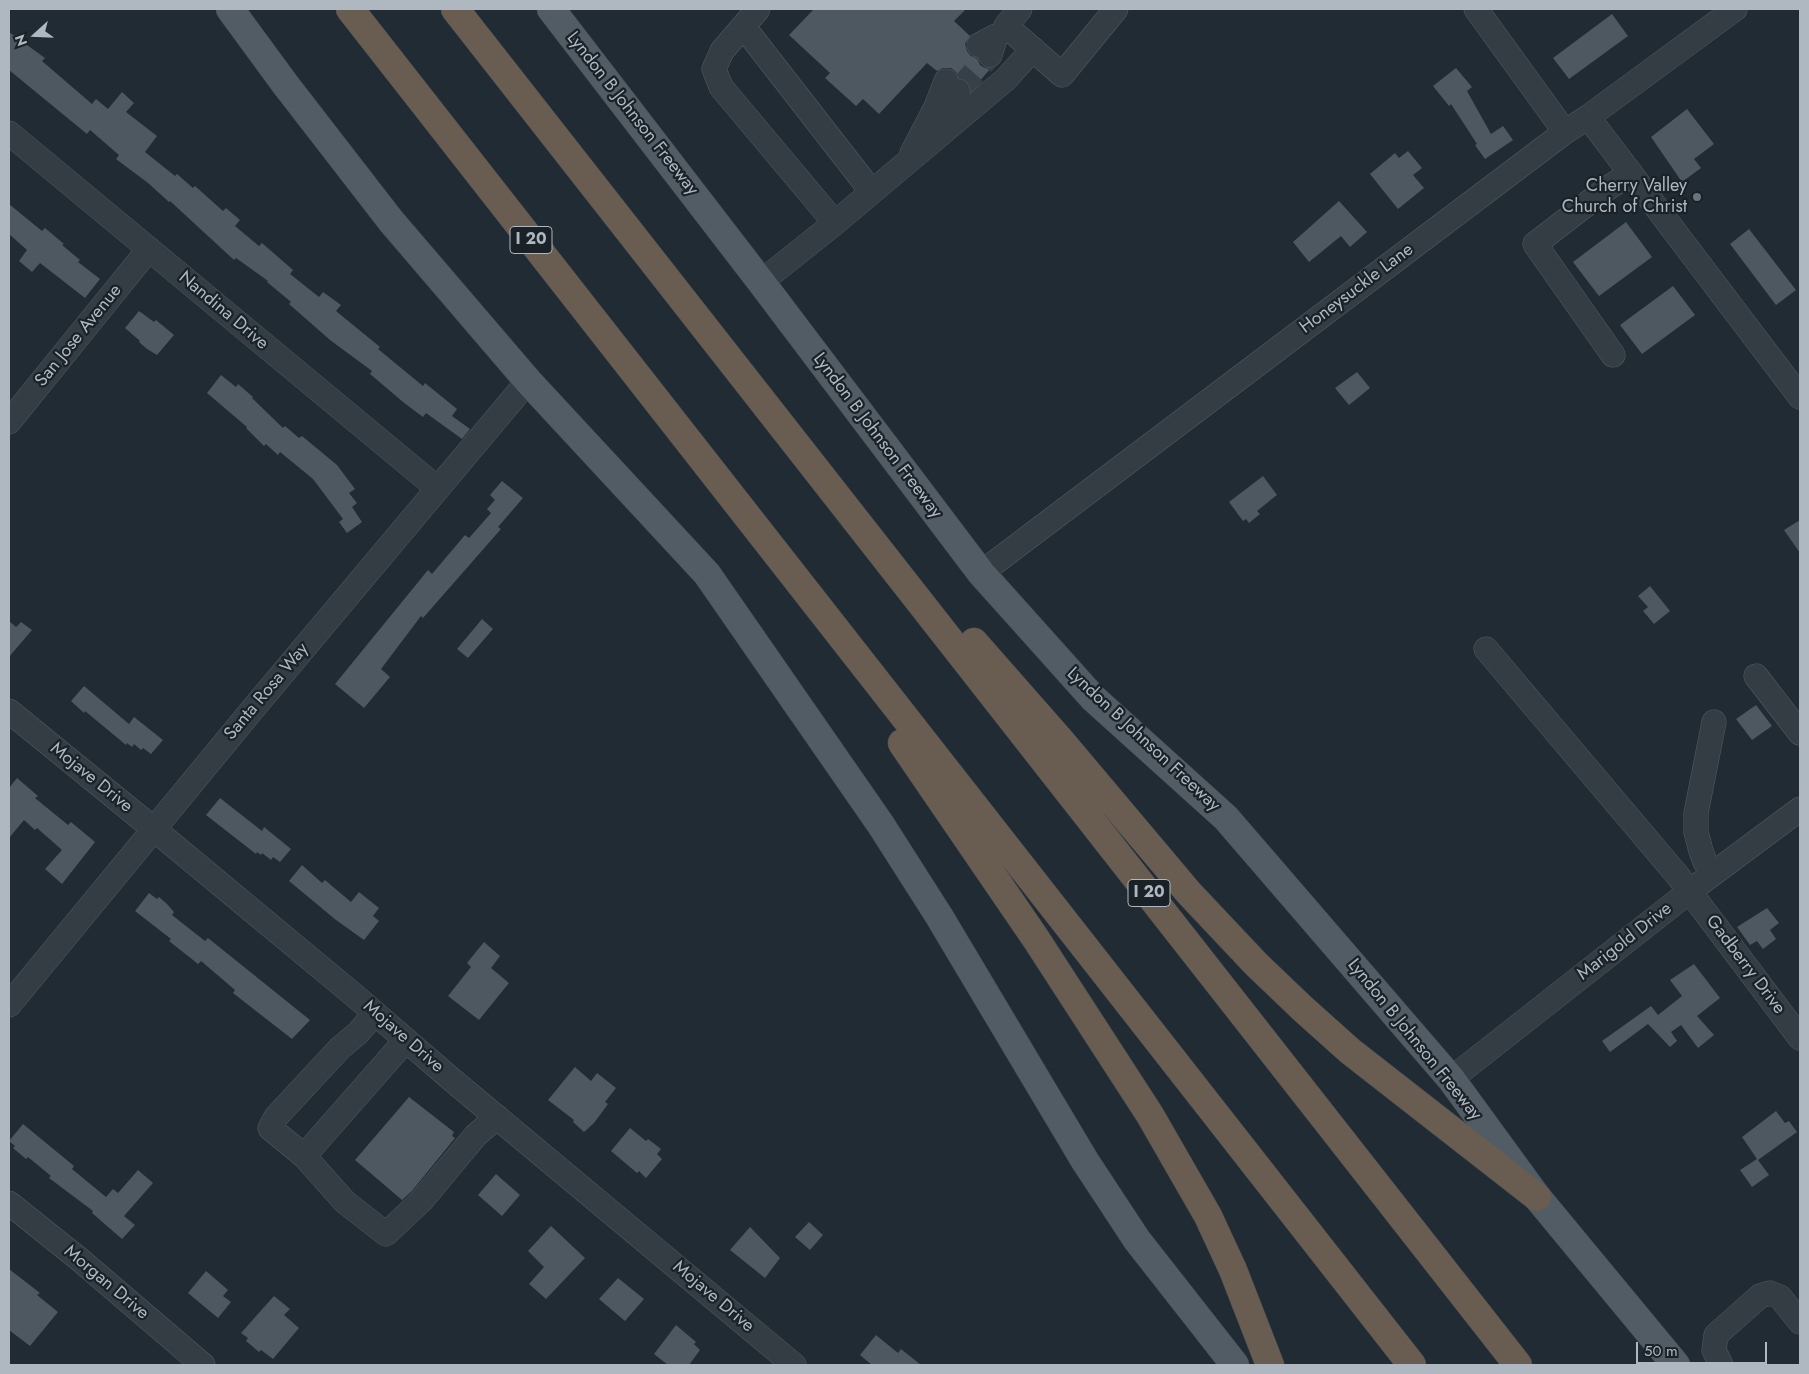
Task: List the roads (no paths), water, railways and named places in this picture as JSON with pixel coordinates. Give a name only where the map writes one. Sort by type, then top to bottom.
[{"type":"highway","name":"I 20","points":[[350,9],[1412,1365]]},
{"type":"highway","name":"I 20","points":[[456,9],[1518,1365]]},
{"type":"highway","points":[[779,421],[1054,733],[1190,893],[1256,964],[1350,1051],[1537,1197]]},
{"type":"highway","points":[[711,471],[948,808],[1047,956],[1150,1116],[1208,1216],[1233,1270],[1270,1365]]},
{"type":"main road","points":[[230,9],[285,84],[391,221],[528,381],[707,574],[881,825],[939,916],[1090,1169],[1138,1240],[1235,1365]]},
{"type":"main road","name":"Lyndon B Johnson Freeway","points":[[550,9],[761,282],[981,573],[1093,698],[1226,818],[1452,1079],[1537,1197],[1676,1365]]},
{"type":"street","points":[[758,9],[722,51],[714,69],[721,87],[835,223]]},
{"type":"street","points":[[998,34],[1033,49],[1062,74],[1116,9]]},
{"type":"street","points":[[1476,9],[1565,132]]},
{"type":"street","name":"Honeysuckle Lane","points":[[981,573],[1565,132],[1735,9]]},
{"type":"street","points":[[743,26],[872,192]]},
{"type":"street","points":[[761,282],[835,223],[1006,79],[1033,49]]},
{"type":"street","points":[[907,163],[936,107],[952,86]]},
{"type":"street","points":[[1588,117],[1800,397]]},
{"type":"street","name":"Nandina Drive","points":[[9,134],[438,488]]},
{"type":"street","points":[[1613,355],[1535,244],[1630,173]]},
{"type":"street","name":"San Jose Avenue","points":[[9,422],[149,250]]},
{"type":"street","name":"Santa Rosa Way","points":[[9,1004],[528,381]]},
{"type":"street","name":"Gadberry Drive","points":[[1486,649],[1678,876],[1800,1038]]},
{"type":"street","points":[[1756,676],[1800,733]]},
{"type":"street","name":"Mojave Drive","points":[[9,712],[155,830],[375,1013],[794,1365]]},
{"type":"street","points":[[1714,722],[1696,813],[1696,832],[1705,862],[1714,873]]},
{"type":"street","name":"Marigold Drive","points":[[1452,1079],[1690,891],[1800,809]]},
{"type":"street","points":[[375,1013],[276,1117],[270,1128],[304,1156],[345,1202],[386,1234],[422,1200],[476,1135],[497,1117]]},
{"type":"street","points":[[304,1156],[406,1040]]},
{"type":"street","name":"Morgan Drive","points":[[9,1203],[203,1365]]},
{"type":"street","points":[[1721,1365],[1714,1350],[1716,1335],[1760,1296],[1770,1293],[1780,1297],[1800,1322]]},
{"type":"tunnel","points":[[958,91],[990,55]]},
{"type":"place","name":"Cherry Valley Church of Christ","points":[[1697,197]]}]
